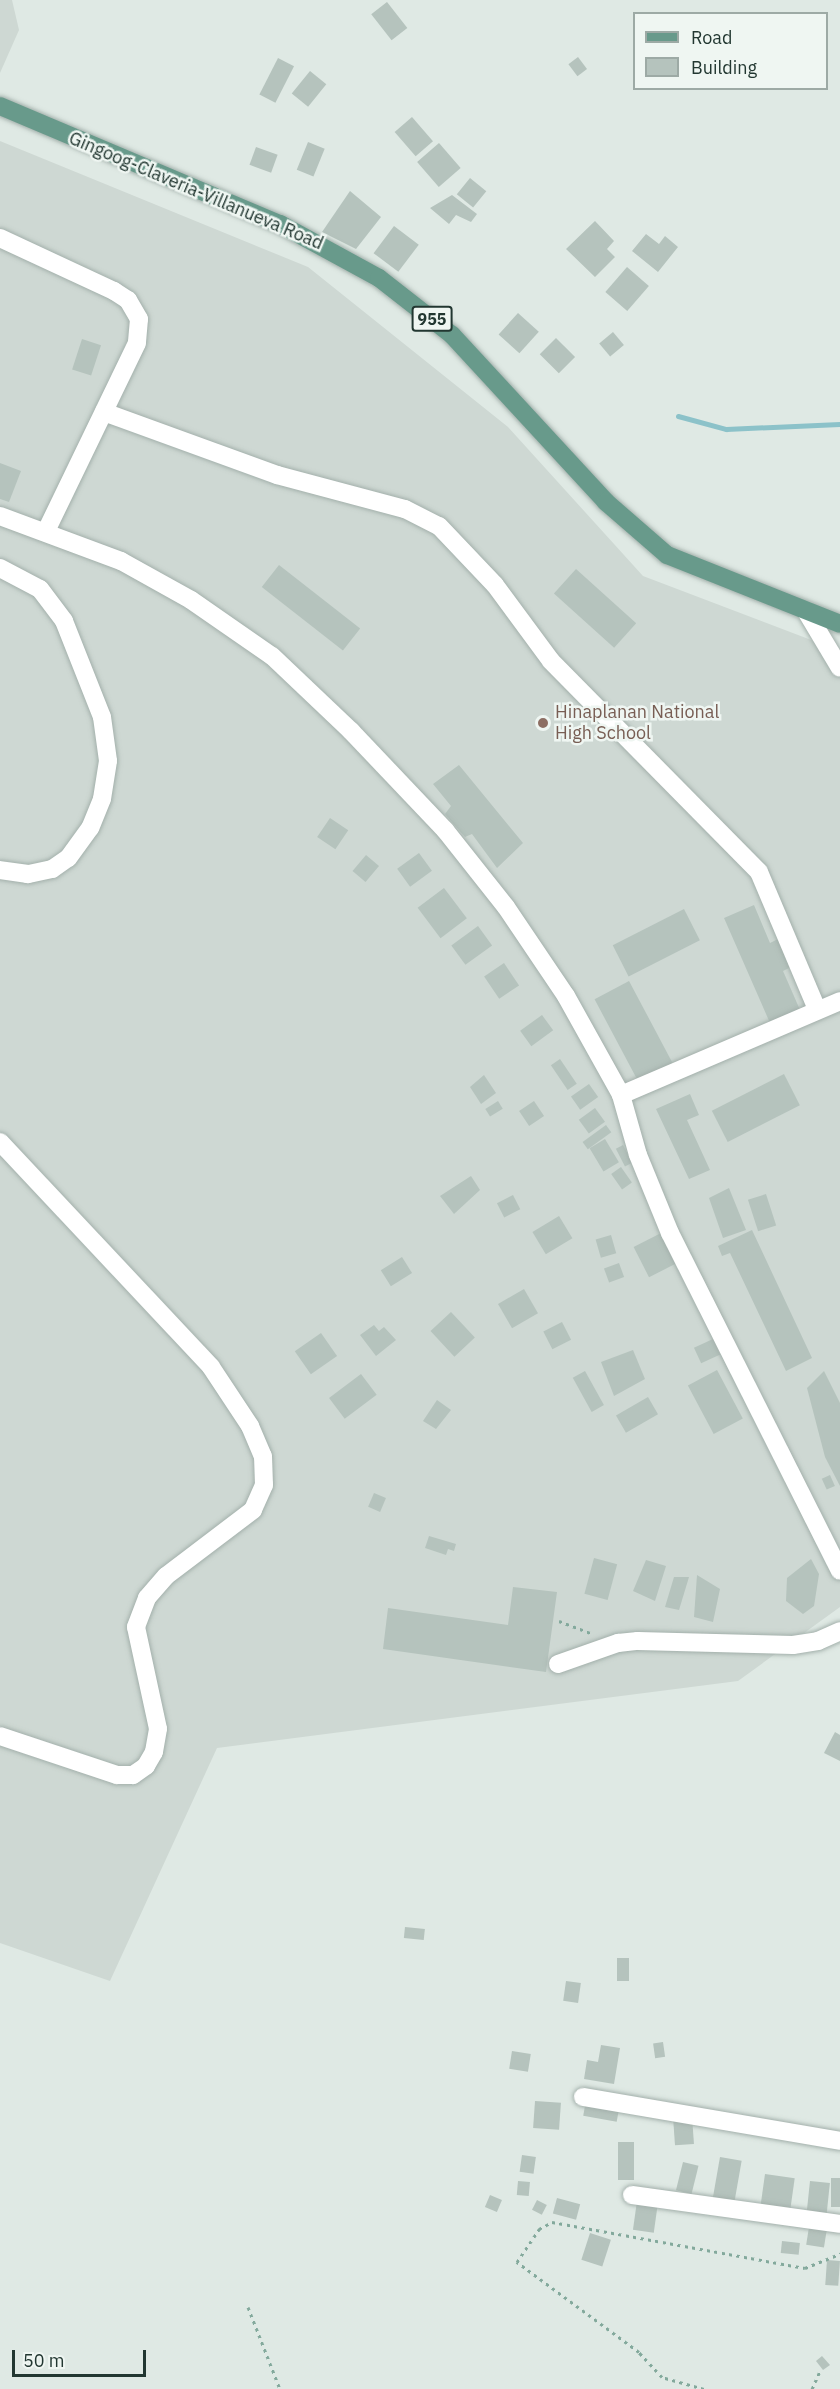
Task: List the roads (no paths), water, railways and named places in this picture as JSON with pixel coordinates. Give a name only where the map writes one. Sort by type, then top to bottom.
[{"type":"main road","name":"Gingoog-Claveria-Villanueva Road","points":[[0,106],[280,224],[379,278],[452,335],[606,502],[642,536],[696,570],[840,624]]},
{"type":"street","points":[[0,238],[82,274],[128,300],[136,310],[141,330],[46,531]]},
{"type":"street","points":[[104,412],[277,475],[405,509],[439,526],[495,585],[551,661],[759,872],[817,1008]]},
{"type":"street","points":[[0,516],[46,531],[121,561],[191,600],[272,656],[343,723],[445,830],[506,907],[566,996],[621,1095],[638,1155],[670,1233],[840,1571]]},
{"type":"street","points":[[0,568],[40,589],[64,621],[102,717],[108,761],[102,799],[90,828],[68,858],[52,869],[28,874],[0,870]]},
{"type":"street","points":[[806,611],[840,668]]},
{"type":"street","points":[[621,1095],[817,1008],[840,1001]]},
{"type":"street","points":[[0,1142],[211,1367],[250,1426],[262,1456],[264,1485],[253,1510],[166,1576],[147,1598],[136,1627],[158,1729],[153,1752],[146,1766],[133,1774],[117,1775],[0,1736]]},
{"type":"street","points":[[558,1664],[618,1643],[657,1640],[793,1645],[818,1641],[840,1630]]},
{"type":"street","points":[[582,2097],[840,2141]]},
{"type":"street","points":[[632,2195],[840,2224]]},
{"type":"waterway","points":[[678,416],[726,429],[840,424]]},
{"type":"place","name":"Hinaplanan National High School","points":[[543,723]]}]
